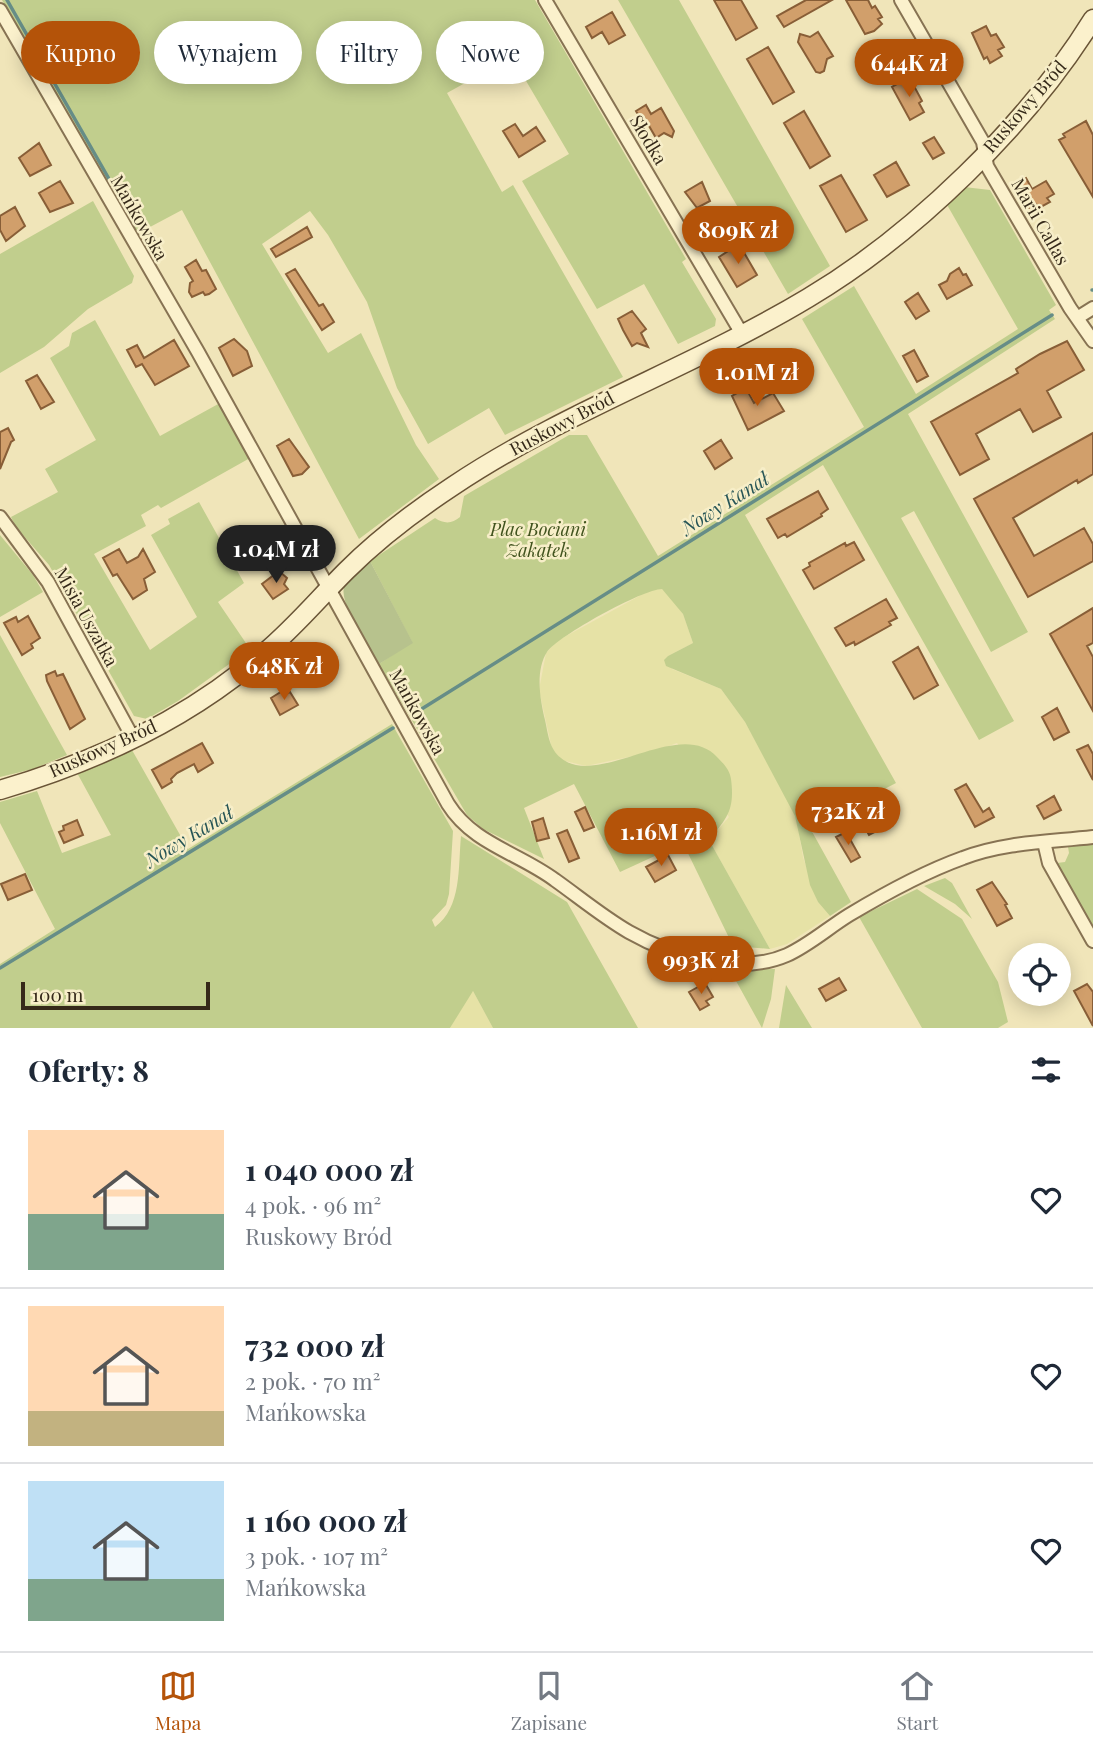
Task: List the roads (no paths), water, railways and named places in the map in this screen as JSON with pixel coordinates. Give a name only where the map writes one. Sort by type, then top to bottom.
[{"type":"street","name":"Słodka","points":[[545,0],[742,334]]},
{"type":"street","name":"Marii Callas","points":[[901,0],[983,142],[987,166],[1093,341]]},
{"type":"street","name":"Mańkowska","points":[[0,10],[184,328],[442,793],[462,824],[478,836],[548,874],[628,931],[667,948],[728,962],[776,959],[802,947],[867,905],[948,863],[993,849],[1093,836]]},
{"type":"street","name":"Ruskowy Bród","points":[[0,790],[89,759],[186,710],[254,662],[384,536],[494,460],[568,419],[742,334],[846,274],[910,222],[985,154],[1034,102],[1093,19]]},
{"type":"street","points":[[1077,318],[1093,308]]},
{"type":"street","name":"Misia Uszatka","points":[[0,517],[48,582],[133,738]]},
{"type":"street","points":[[1044,842],[1049,863],[1093,941]]},
{"type":"waterway","points":[[7,0],[125,207]]},
{"type":"waterway","name":"Nowy Kanał","points":[[412,715],[1052,315]]},
{"type":"waterway","name":"Nowy Kanał","points":[[0,968],[393,728]]},
{"type":"park label","name":"Plac Bociani Zakątek","points":[[538,540]]}]
